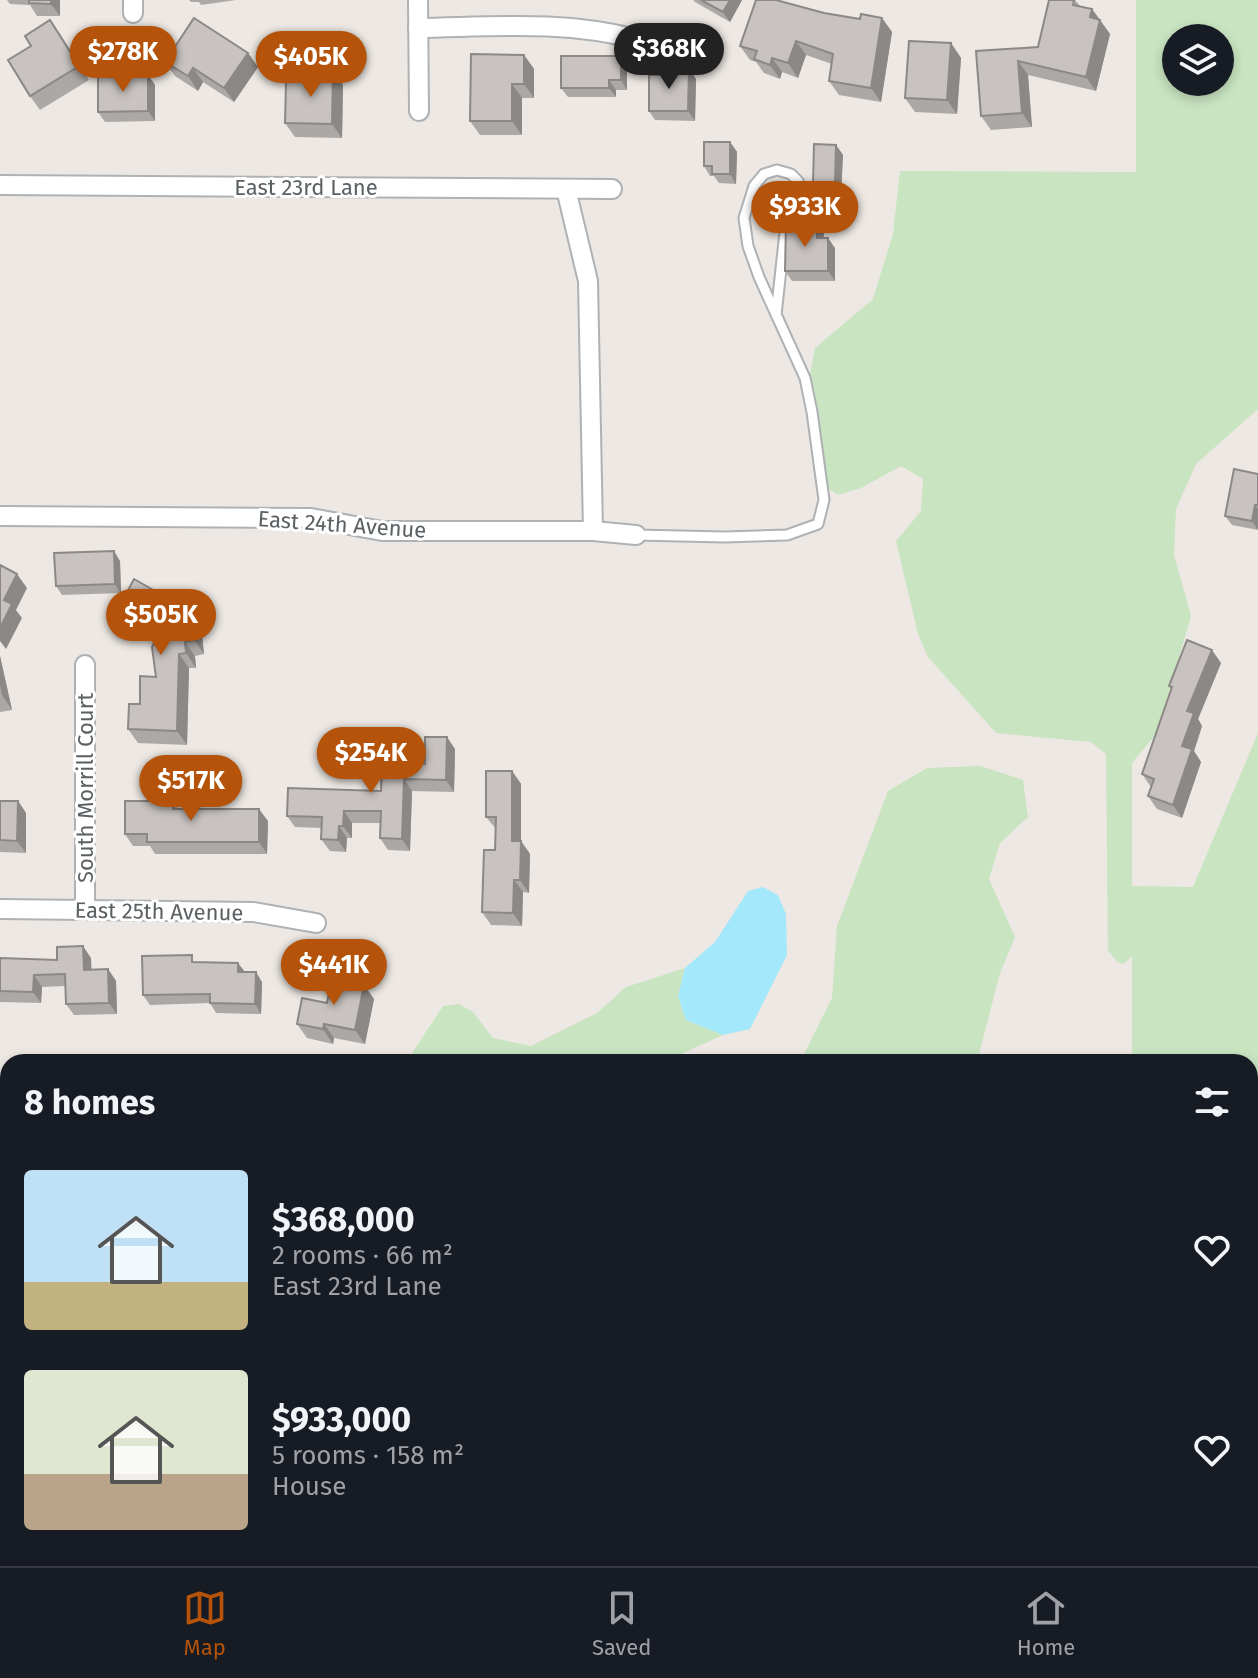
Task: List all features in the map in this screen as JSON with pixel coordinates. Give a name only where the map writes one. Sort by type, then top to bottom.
[{"type":"street","points":[[418,0],[419,111]]},
{"type":"street","points":[[418,28],[562,26],[599,30],[635,39]]},
{"type":"street","name":"East 23rd Lane","points":[[0,185],[612,189]]},
{"type":"street","points":[[566,189],[588,281],[593,531]]},
{"type":"street","name":"East 24th Avenue","points":[[0,516],[311,518],[382,531],[593,531],[636,535]]},
{"type":"street","name":"South Morrill Court","points":[[85,665],[85,910]]},
{"type":"street","name":"East 25th Avenue","points":[[0,909],[254,912],[316,923]]},
{"type":"lane","points":[[636,535],[787,535],[818,524],[824,500],[805,378],[776,315],[748,246],[744,218],[754,186],[764,174],[777,170],[791,174],[798,181],[785,232],[776,315]]},
{"type":"green space","points":[[1136,0],[1258,0],[1258,409],[1196,464],[1176,509],[1174,555],[1191,616],[1157,733],[1132,763],[1132,886],[1193,887],[1258,733],[1258,1054],[1132,1054],[1132,956],[1124,964],[1117,962],[1108,950],[1106,754],[1091,742],[996,733],[928,657],[918,634],[896,541],[921,511],[923,479],[901,466],[861,488],[838,495],[828,488],[810,375],[815,348],[873,299],[893,234],[900,171],[1136,172]]},
{"type":"green space","points":[[980,766],[1023,780],[1028,817],[1000,843],[989,879],[1015,937],[1000,973],[979,1054],[804,1054],[832,998],[837,926],[888,791],[927,768]]},
{"type":"green space","points":[[685,968],[678,996],[686,1020],[723,1035],[681,1054],[412,1054],[443,1006],[459,1004],[473,1012],[493,1038],[531,1046],[597,1013],[626,987]]},
{"type":"water","points":[[763,887],[778,895],[786,914],[787,955],[750,1029],[723,1035],[686,1020],[678,996],[685,968],[715,942],[748,891]]},
{"type":"building","points":[[29,0],[51,0],[51,4],[29,3]]},
{"type":"building","points":[[701,0],[730,0],[723,12]]},
{"type":"building","points":[[756,0],[776,0],[860,19],[861,14],[882,18],[871,88],[829,81],[833,54],[796,41],[788,63],[772,58],[770,65],[754,59],[757,51],[740,46]]},
{"type":"building","points":[[1049,0],[1074,0],[1073,5],[1092,9],[1090,17],[1100,20],[1086,77],[1018,61],[1022,113],[981,116],[976,51],[1038,47]]},
{"type":"building","points":[[194,18],[248,53],[224,88],[193,68],[188,76],[165,62]]},
{"type":"building","points":[[50,20],[79,66],[30,96],[8,60],[31,46],[25,36]]},
{"type":"building","points":[[909,41],[951,43],[947,100],[905,98]]},
{"type":"building","points":[[471,54],[524,55],[524,84],[512,84],[512,121],[470,121]]},
{"type":"building","points":[[561,56],[621,56],[621,80],[609,80],[609,88],[561,88]]},
{"type":"building","points":[[667,69],[689,69],[688,111],[649,111],[649,75],[667,75]]},
{"type":"building","points":[[309,70],[333,70],[332,124],[285,123],[286,82],[309,82]]},
{"type":"building","points":[[148,75],[148,111],[98,112],[98,76]]},
{"type":"building","points":[[704,142],[730,142],[730,174],[712,174],[712,166],[704,166]]},
{"type":"building","points":[[814,144],[836,145],[835,184],[813,184]]},
{"type":"building","points":[[786,223],[817,223],[817,238],[828,238],[828,271],[785,271]]},
{"type":"building","points":[[1234,469],[1258,474],[1258,505],[1255,505],[1252,521],[1225,516]]},
{"type":"building","points":[[114,551],[115,584],[56,586],[54,553]]},
{"type":"building","points":[[0,565],[17,574],[4,600],[12,604],[0,628]]},
{"type":"building","points":[[134,579],[164,596],[189,594],[194,640],[185,642],[186,653],[179,654],[177,731],[128,729],[129,704],[140,704],[140,676],[156,677],[152,647],[163,627],[121,603]]},
{"type":"building","points":[[1187,640],[1212,650],[1187,711],[1194,713],[1182,746],[1192,749],[1173,805],[1148,796],[1154,779],[1142,774],[1172,687],[1169,686]]},
{"type":"building","points":[[425,737],[447,737],[446,780],[404,779],[402,839],[380,838],[381,811],[344,811],[338,840],[321,839],[322,817],[287,816],[288,788],[381,791],[382,763],[425,764]]},
{"type":"building","points":[[486,771],[512,771],[512,841],[521,841],[520,880],[514,880],[513,913],[482,912],[484,850],[495,850],[496,817],[486,817]]},
{"type":"building","points":[[0,801],[18,801],[17,841],[0,840]]},
{"type":"building","points":[[125,801],[173,801],[173,809],[259,809],[259,842],[147,842],[147,834],[125,834]]},
{"type":"building","points":[[83,946],[84,970],[108,969],[109,1003],[66,1004],[65,974],[34,975],[33,992],[0,991],[0,958],[57,960],[57,947]]},
{"type":"building","points":[[192,955],[192,962],[238,963],[238,972],[256,972],[255,1004],[210,1003],[210,994],[143,995],[142,956]]},
{"type":"building","points":[[332,978],[364,985],[355,1030],[324,1024],[323,1029],[297,1024],[302,998],[327,1003]]}]
